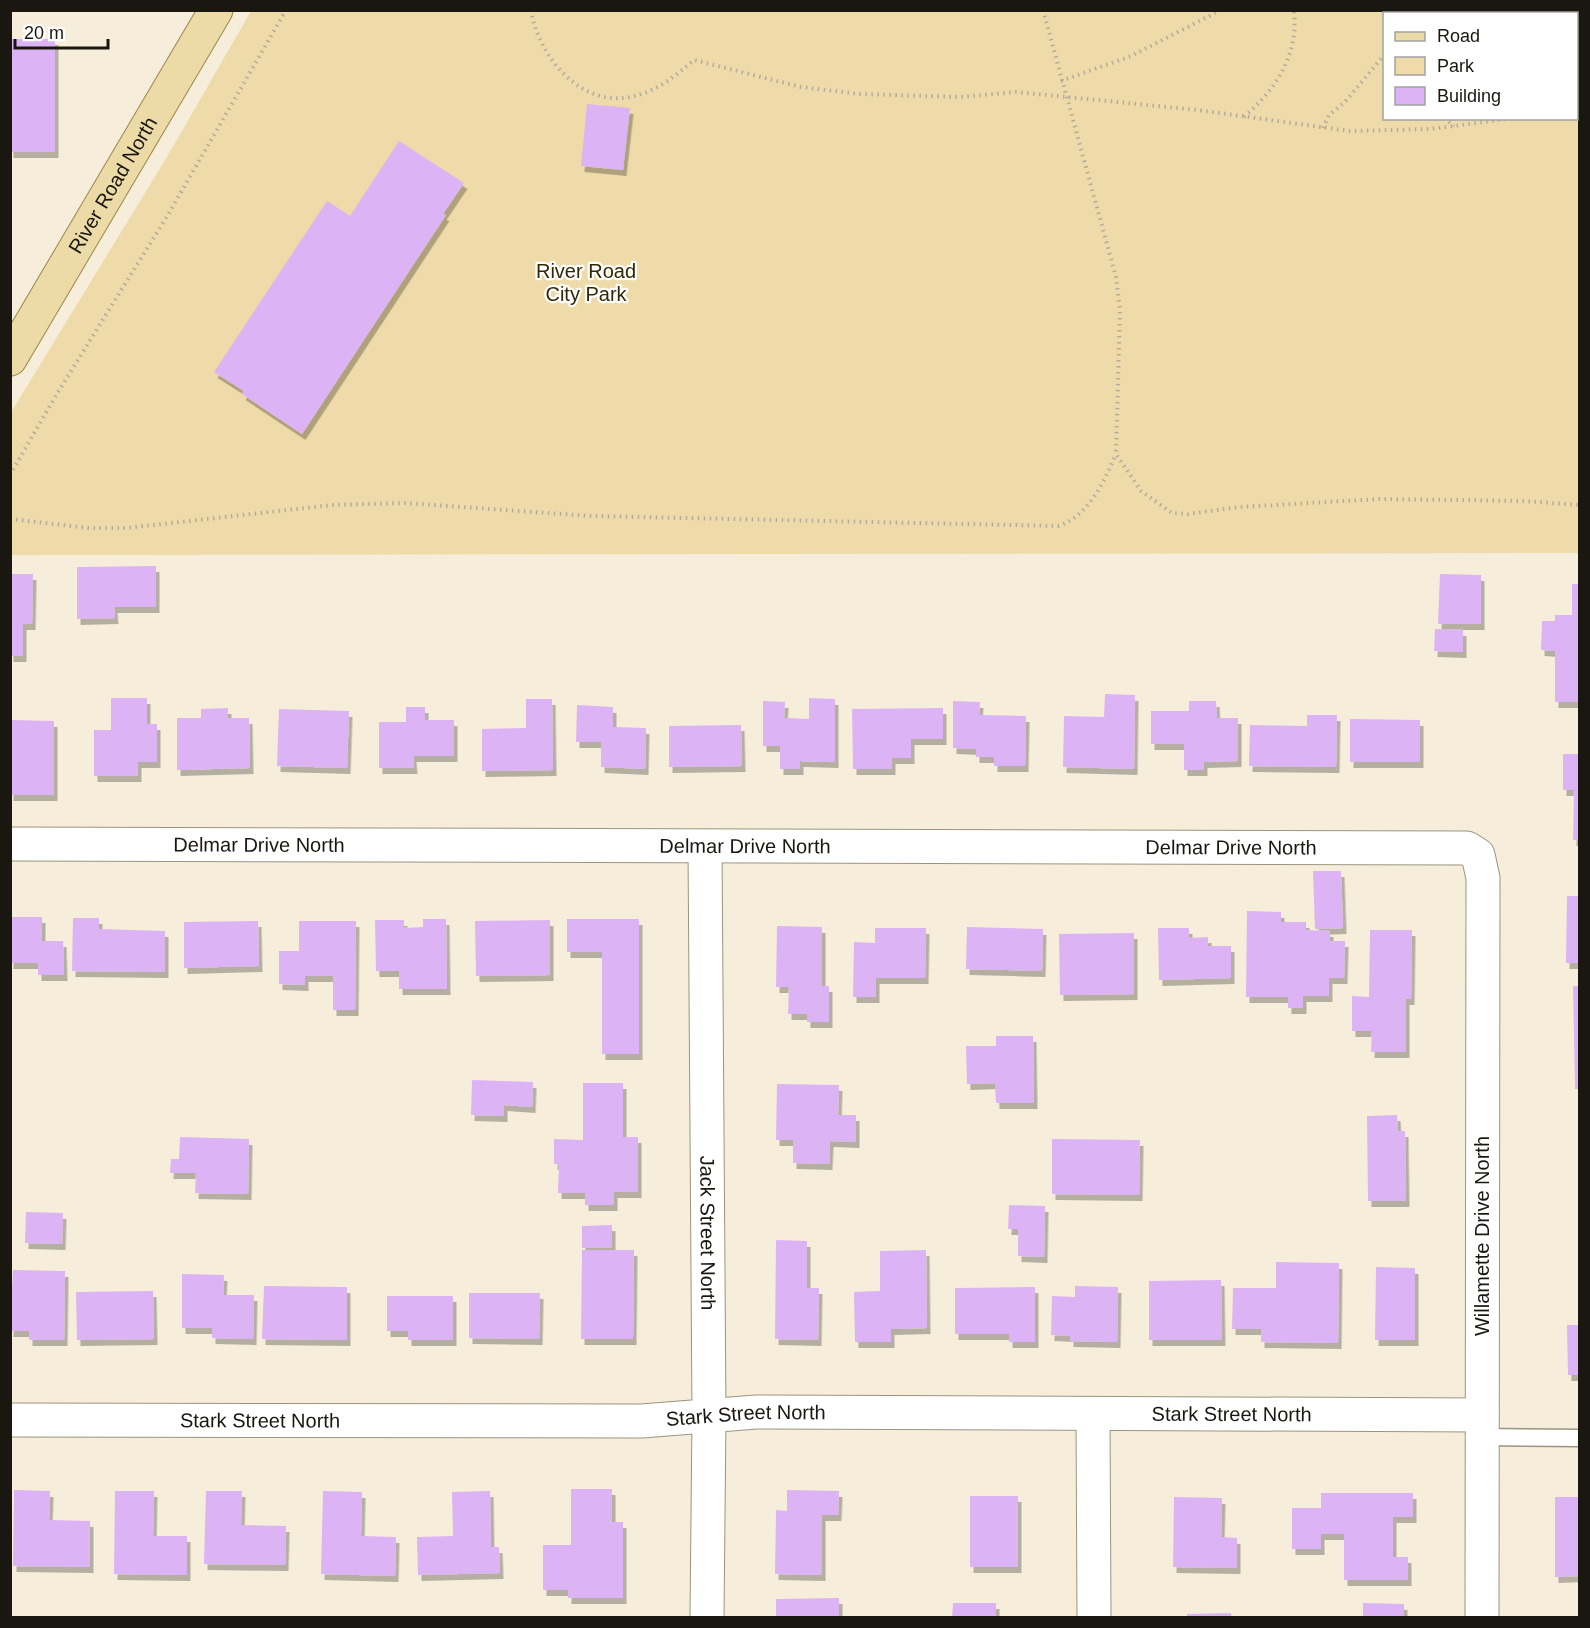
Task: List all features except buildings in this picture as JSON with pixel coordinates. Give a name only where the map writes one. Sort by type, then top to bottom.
[{"type":"main road","name":"River Road North","points":[[10,360],[216,10]]},
{"type":"street","name":"Delmar Drive North","points":[[10,844],[705,848],[1449,847],[1467,849],[1478,855]]},
{"type":"street","name":"Jack Street North","points":[[705,848],[709,1415],[707,1617]]},
{"type":"street","name":"Willamette Drive North","points":[[1478,855],[1483,878],[1482,1617]]},
{"type":"street","name":"Stark Street North","points":[[10,1420],[642,1421],[756,1412],[1093,1415],[1482,1426]]},
{"type":"street","points":[[1093,1415],[1094,1617]]},
{"type":"lane","points":[[1482,1426],[1580,1438]]},
{"type":"path","points":[[10,475],[55,397],[169,213],[286,10]]},
{"type":"path","points":[[531,10],[540,39],[553,62],[583,89],[605,96],[628,98],[646,92],[668,82],[694,60],[801,87],[860,94],[960,97],[1016,92],[1198,110],[1323,128],[1393,130],[1454,127],[1501,120]]},
{"type":"path","points":[[10,519],[89,528],[126,528],[332,505],[404,503],[591,516],[1059,526],[1082,513],[1106,477],[1116,454],[1120,310],[1119,293],[1043,10]]},
{"type":"path","points":[[1061,81],[1131,56],[1221,10]]},
{"type":"path","points":[[1243,118],[1268,94],[1286,66],[1295,37],[1294,10]]},
{"type":"path","points":[[1323,128],[1329,115],[1346,102],[1383,56]]},
{"type":"path","points":[[1446,120],[1454,127]]},
{"type":"path","points":[[1116,454],[1141,491],[1172,513],[1188,514],[1240,507],[1380,499],[1524,501],[1580,505]]},
{"type":"green space","name":"River Road City Park","points":[[251,11],[1579,11],[1579,553],[11,555],[10,414],[170,152]]}]
